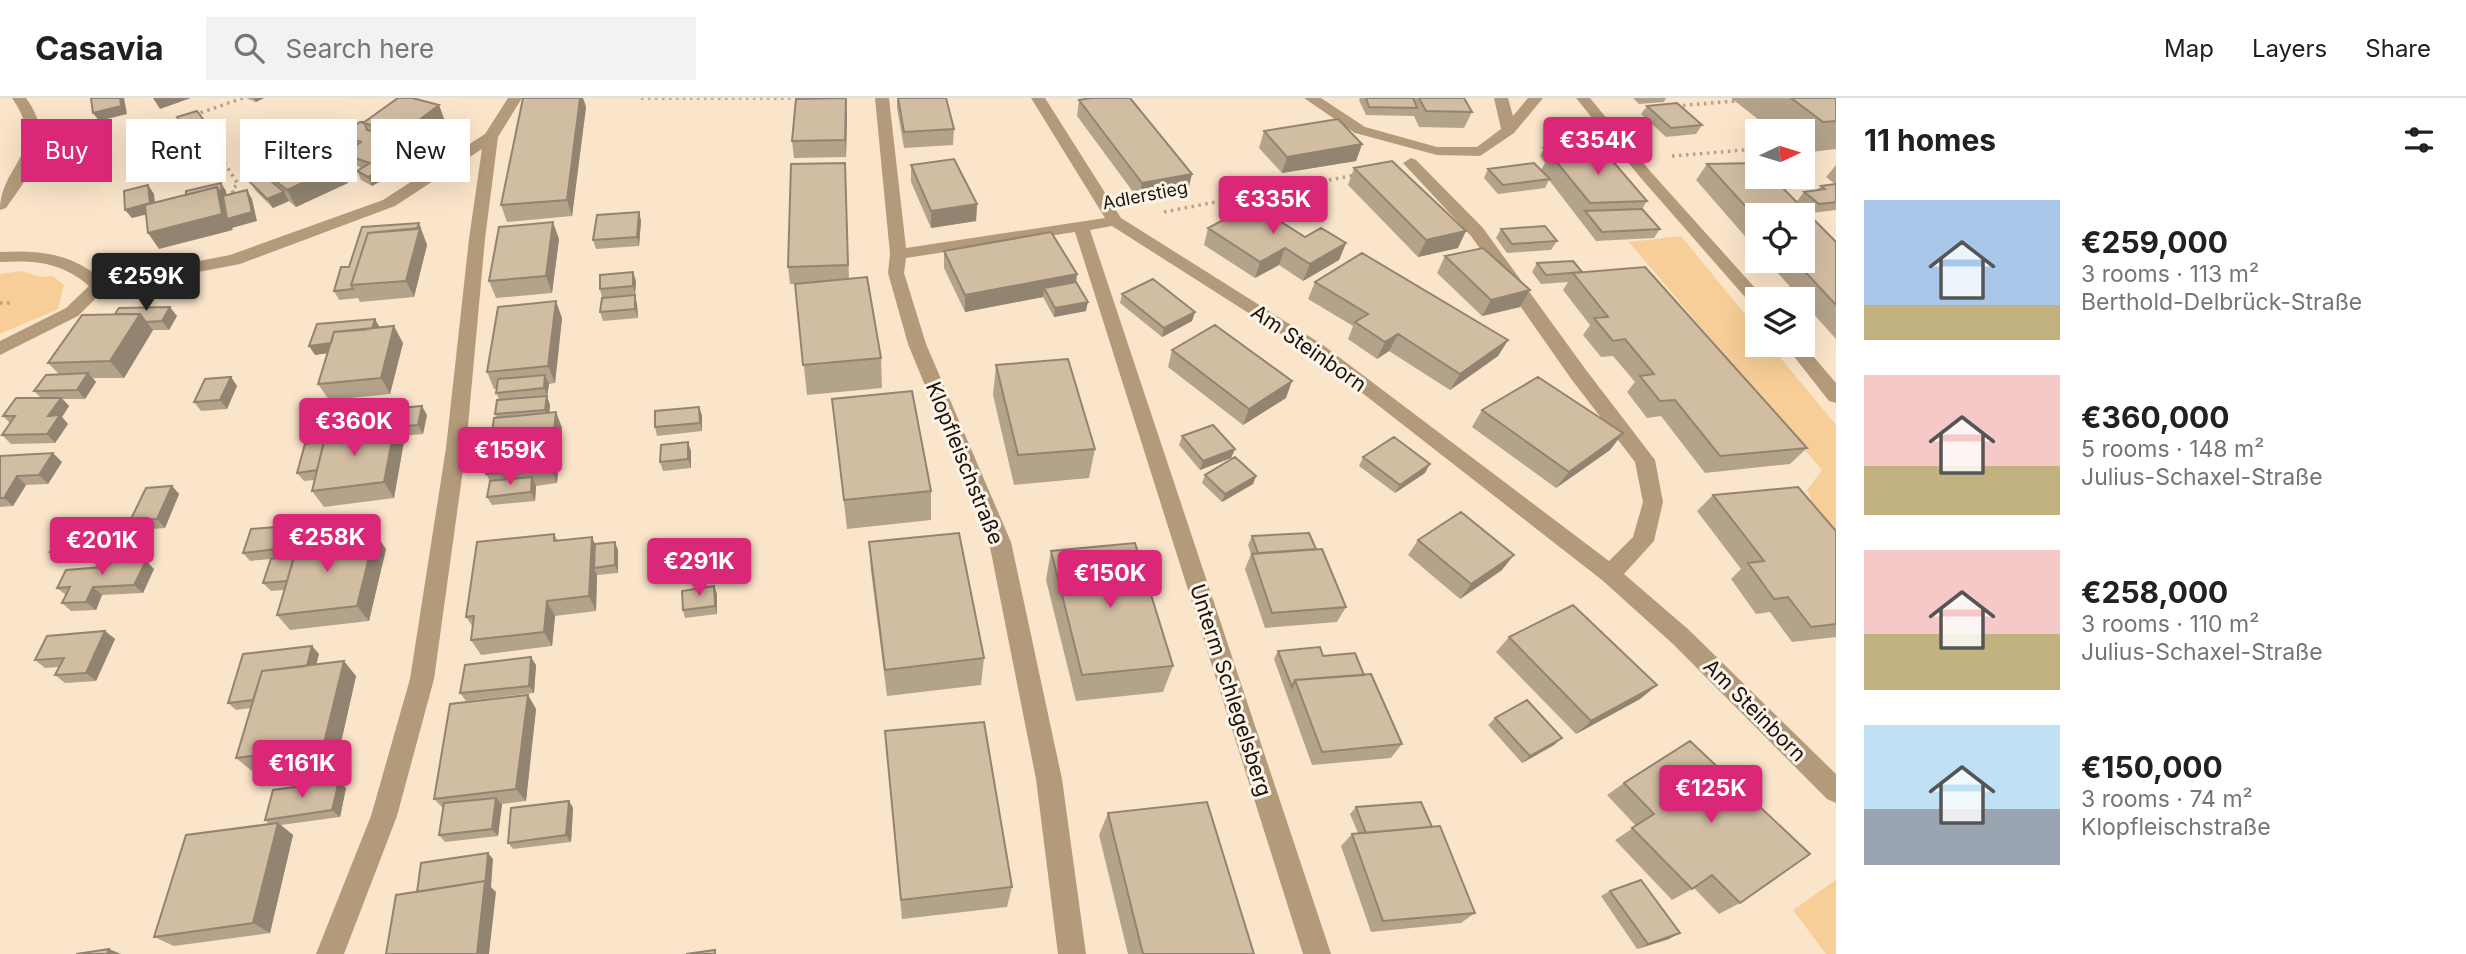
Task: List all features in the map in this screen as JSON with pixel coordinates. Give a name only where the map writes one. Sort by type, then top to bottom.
[{"type":"street","points":[[0,205],[19,179],[32,144],[34,129],[31,111],[19,98]]},
{"type":"street","points":[[0,349],[72,313],[99,286],[234,260],[389,203],[491,136],[515,98]]},
{"type":"street","name":"Klopfleischstraße","points":[[882,98],[898,254],[896,273],[917,344],[1000,542],[1049,779],[1072,954]]},
{"type":"street","name":"Am Steinborn","points":[[1038,98],[1115,221],[1317,349],[1610,574],[1681,637],[1836,791]]},
{"type":"street","points":[[1311,98],[1360,130],[1437,151],[1480,152],[1509,130],[1536,98]]},
{"type":"street","points":[[1501,98],[1509,130]]},
{"type":"street","points":[[1583,98],[1633,160],[1746,287]]},
{"type":"street","points":[[330,954],[384,816],[422,679],[456,447],[477,239],[491,136]]},
{"type":"street","points":[[1437,151],[1407,164],[1478,232],[1579,375],[1645,460],[1653,502],[1643,541],[1610,574]]},
{"type":"street","name":"Adlerstieg","points":[[898,254],[1115,221]]},
{"type":"street","name":"Unterm Schlegelsberg","points":[[1081,226],[1317,954]]},
{"type":"street","points":[[0,257],[48,257],[80,268],[99,286]]},
{"type":"street","points":[[1804,357],[1836,396]]},
{"type":"path","points":[[185,119],[243,98]]},
{"type":"path","points":[[641,98],[813,98]]},
{"type":"path","points":[[1670,106],[1735,101]]},
{"type":"path","points":[[1633,160],[1745,150]]},
{"type":"path","name":"Adlerstieg","points":[[1115,221],[1407,164]]},
{"type":"path","points":[[226,165],[238,184],[232,188],[235,200]]},
{"type":"shaded area","points":[[1681,236],[1745,314],[1745,357],[1780,357],[1836,425],[1836,533],[1814,507],[1807,490],[1822,470],[1629,242]]},
{"type":"shaded area","points":[[21,271],[41,277],[53,276],[64,285],[58,309],[0,334],[0,274]]},
{"type":"shaded area","points":[[1836,880],[1836,954],[1826,954],[1793,910]]},
{"type":"building","points":[[91,98],[120,98],[121,106],[93,113]]},
{"type":"building","points":[[398,98],[412,98],[439,105],[420,119],[371,119],[371,125],[363,123]]},
{"type":"building","points":[[523,98],[580,98],[567,200],[501,205]]},
{"type":"building","points":[[846,98],[845,140],[792,141],[796,99]]},
{"type":"building","points":[[898,98],[946,98],[954,129],[904,132]]},
{"type":"building","points":[[1130,98],[1192,174],[1142,183],[1079,100]]},
{"type":"building","points":[[1366,98],[1413,98],[1417,108],[1369,107]]},
{"type":"building","points":[[1419,98],[1464,98],[1472,112],[1426,111]]},
{"type":"building","points":[[1791,98],[1836,98],[1836,121],[1823,122]]},
{"type":"building","points":[[1677,103],[1702,125],[1671,128],[1647,106]]},
{"type":"building","points":[[197,111],[203,119],[179,119],[177,117]]},
{"type":"building","points":[[1338,119],[1362,144],[1287,157],[1264,131]]},
{"type":"building","points":[[364,122],[367,130],[371,131],[371,175],[368,177],[357,171],[370,163],[357,159],[357,145],[361,142],[357,141],[357,124]]},
{"type":"building","points":[[1577,127],[1588,140],[1572,141],[1561,128]]},
{"type":"building","points":[[1596,146],[1601,152],[1550,154],[1544,148]]},
{"type":"building","points":[[1604,151],[1647,201],[1590,203],[1550,154]]},
{"type":"building","points":[[954,159],[977,204],[931,211],[911,165]]},
{"type":"building","points":[[1392,161],[1466,231],[1426,240],[1354,168]]},
{"type":"building","points":[[845,163],[848,265],[788,267],[791,164]]},
{"type":"building","points":[[1534,163],[1550,179],[1503,185],[1488,169]]},
{"type":"building","points":[[1745,163],[1745,189],[1784,189],[1798,203],[1745,203],[1745,206],[1707,164]]},
{"type":"building","points":[[250,182],[272,182],[284,192],[267,199]]},
{"type":"building","points":[[277,182],[304,182],[287,190]]},
{"type":"building","points":[[221,183],[222,195],[217,187],[186,195],[186,191]]},
{"type":"building","points":[[1836,184],[1836,202],[1819,204],[1804,192],[1825,189],[1821,186]]},
{"type":"building","points":[[148,185],[150,203],[125,210],[124,191]]},
{"type":"building","points":[[217,187],[222,214],[148,233],[145,205]]},
{"type":"building","points":[[247,190],[252,212],[227,219],[223,196]]},
{"type":"building","points":[[1253,204],[1305,237],[1321,228],[1346,243],[1310,264],[1285,248],[1260,262],[1208,228]]},
{"type":"building","points":[[1642,209],[1660,229],[1602,232],[1585,211]]},
{"type":"building","points":[[639,212],[637,237],[593,240],[597,215]]},
{"type":"building","points":[[1815,221],[1836,242],[1836,305],[1806,273],[1815,273]]},
{"type":"building","points":[[553,222],[546,276],[489,281],[499,227]]},
{"type":"building","points":[[419,223],[417,229],[368,233],[351,285],[353,289],[334,291],[341,267],[349,267],[362,227]]},
{"type":"building","points":[[1545,226],[1557,241],[1512,244],[1501,229]]},
{"type":"building","points":[[420,228],[406,281],[351,285],[368,233]]},
{"type":"building","points":[[1051,232],[1077,274],[965,295],[944,251]]},
{"type":"building","points":[[1483,248],[1530,290],[1491,300],[1445,256]]},
{"type":"building","points":[[1362,253],[1508,340],[1460,374],[1398,334],[1385,342],[1355,322],[1368,314],[1315,282]]},
{"type":"building","points":[[1573,261],[1582,272],[1546,275],[1537,263]]},
{"type":"building","points":[[1645,267],[1807,448],[1720,456],[1675,400],[1660,401],[1640,376],[1654,374],[1625,339],[1613,341],[1594,318],[1608,317],[1573,273]]},
{"type":"building","points":[[633,272],[633,286],[600,289],[600,275]]},
{"type":"building","points":[[867,277],[881,358],[803,365],[795,284]]},
{"type":"building","points":[[1153,279],[1195,312],[1164,328],[1122,294]]},
{"type":"building","points":[[1076,282],[1088,302],[1055,308],[1044,288]]},
{"type":"building","points":[[635,295],[635,309],[600,312],[602,298]]},
{"type":"building","points":[[556,301],[548,366],[487,372],[498,307]]},
{"type":"building","points":[[170,307],[162,321],[146,322],[140,314],[115,314],[119,308]]},
{"type":"building","points":[[140,314],[110,361],[48,363],[82,315]]},
{"type":"building","points":[[375,319],[372,329],[334,332],[331,343],[309,346],[317,324]]},
{"type":"building","points":[[1215,325],[1292,381],[1249,409],[1172,350]]},
{"type":"building","points":[[394,326],[381,378],[318,384],[334,332]]},
{"type":"building","points":[[1068,359],[1095,449],[1018,455],[996,365]]},
{"type":"building","points":[[88,373],[77,390],[34,391],[46,375]]},
{"type":"building","points":[[545,375],[544,388],[496,393],[498,379]]},
{"type":"building","points":[[231,377],[220,400],[194,402],[205,379]]},
{"type":"building","points":[[1538,377],[1623,433],[1569,472],[1482,410]]},
{"type":"building","points":[[912,391],[931,491],[844,500],[832,399]]},
{"type":"building","points":[[547,396],[545,410],[495,414],[497,400]]},
{"type":"building","points":[[16,398],[61,398],[48,416],[60,415],[47,434],[2,435],[15,416],[3,416]]},
{"type":"building","points":[[422,406],[418,425],[376,427],[381,410]]},
{"type":"building","points":[[699,407],[700,423],[655,427],[655,411]]},
{"type":"building","points":[[556,412],[550,467],[486,474],[494,418]]},
{"type":"building","points":[[395,425],[384,482],[312,491],[326,433]]},
{"type":"building","points":[[1213,425],[1235,449],[1203,461],[1182,436]]},
{"type":"building","points":[[1394,437],[1430,464],[1400,485],[1363,457]]},
{"type":"building","points":[[324,441],[317,470],[297,473],[305,444]]},
{"type":"building","points":[[688,442],[688,459],[660,462],[661,445]]},
{"type":"building","points":[[53,453],[39,475],[17,476],[4,498],[0,498],[0,456]]},
{"type":"building","points":[[1235,457],[1256,476],[1225,494],[1205,475]]},
{"type":"building","points":[[532,477],[531,492],[487,497],[490,481]]},
{"type":"building","points":[[172,486],[157,519],[130,521],[146,488]]},
{"type":"building","points":[[1798,487],[1836,531],[1836,624],[1811,627],[1788,597],[1774,599],[1748,563],[1764,561],[1713,495]]},
{"type":"building","points":[[1461,512],[1514,555],[1471,584],[1418,540]]},
{"type":"building","points":[[301,525],[293,547],[243,553],[251,529]]},
{"type":"building","points":[[91,533],[82,550],[50,552],[59,535]]},
{"type":"building","points":[[375,533],[357,606],[277,615],[299,541]]},
{"type":"building","points":[[959,533],[984,658],[885,670],[869,542]]},
{"type":"building","points":[[1309,533],[1316,549],[1258,553],[1252,536]]},
{"type":"building","points":[[554,534],[554,541],[592,537],[589,596],[547,601],[544,632],[471,640],[474,616],[466,617],[477,542]]},
{"type":"building","points":[[615,542],[615,565],[594,568],[595,544]]},
{"type":"building","points":[[1135,543],[1173,666],[1082,675],[1051,551]]},
{"type":"building","points":[[1322,549],[1346,607],[1272,613],[1252,554]]},
{"type":"building","points":[[141,552],[136,562],[146,561],[134,585],[93,587],[86,602],[62,603],[70,587],[57,588],[66,570],[103,567],[110,564],[116,553]]},
{"type":"building","points":[[294,556],[287,581],[263,583],[271,559]]},
{"type":"building","points":[[714,586],[715,606],[683,610],[682,591]]},
{"type":"building","points":[[1573,605],[1657,685],[1591,721],[1509,637]]},
{"type":"building","points":[[105,631],[86,673],[55,675],[64,658],[35,660],[47,636]]},
{"type":"building","points":[[312,646],[307,666],[262,671],[253,700],[228,703],[243,654]]},
{"type":"building","points":[[1320,647],[1323,656],[1355,653],[1364,675],[1295,680],[1292,687],[1278,651]]},
{"type":"building","points":[[531,657],[529,686],[460,693],[465,665]]},
{"type":"building","points":[[344,661],[323,747],[236,758],[262,671]]},
{"type":"building","points":[[1371,674],[1402,744],[1322,752],[1295,680]]},
{"type":"building","points":[[528,695],[516,789],[434,799],[450,704]]},
{"type":"building","points":[[1527,700],[1562,738],[1530,756],[1495,718]]},
{"type":"building","points":[[984,722],[1012,887],[901,900],[885,731]]},
{"type":"building","points":[[1690,741],[1810,854],[1740,903],[1712,875],[1692,889],[1632,828],[1654,814],[1624,783]]},
{"type":"building","points":[[339,781],[332,810],[265,820],[273,790]]},
{"type":"building","points":[[496,798],[492,829],[439,835],[444,803]]},
{"type":"building","points":[[569,801],[566,835],[508,843],[511,808]]},
{"type":"building","points":[[1207,802],[1254,954],[1143,954],[1108,813]]},
{"type":"building","points":[[1421,802],[1432,827],[1366,833],[1356,807]]},
{"type":"building","points":[[278,823],[253,923],[154,937],[186,835]]},
{"type":"building","points":[[1440,826],[1475,913],[1383,921],[1352,834]]},
{"type":"building","points":[[488,853],[485,887],[485,881],[417,892],[421,863]]},
{"type":"building","points":[[1641,880],[1680,933],[1648,944],[1610,891]]},
{"type":"building","points":[[485,881],[477,954],[386,954],[396,895]]},
{"type":"building","points":[[109,949],[107,954],[76,954]]},
{"type":"building","points":[[715,950],[715,954],[686,954]]}]
